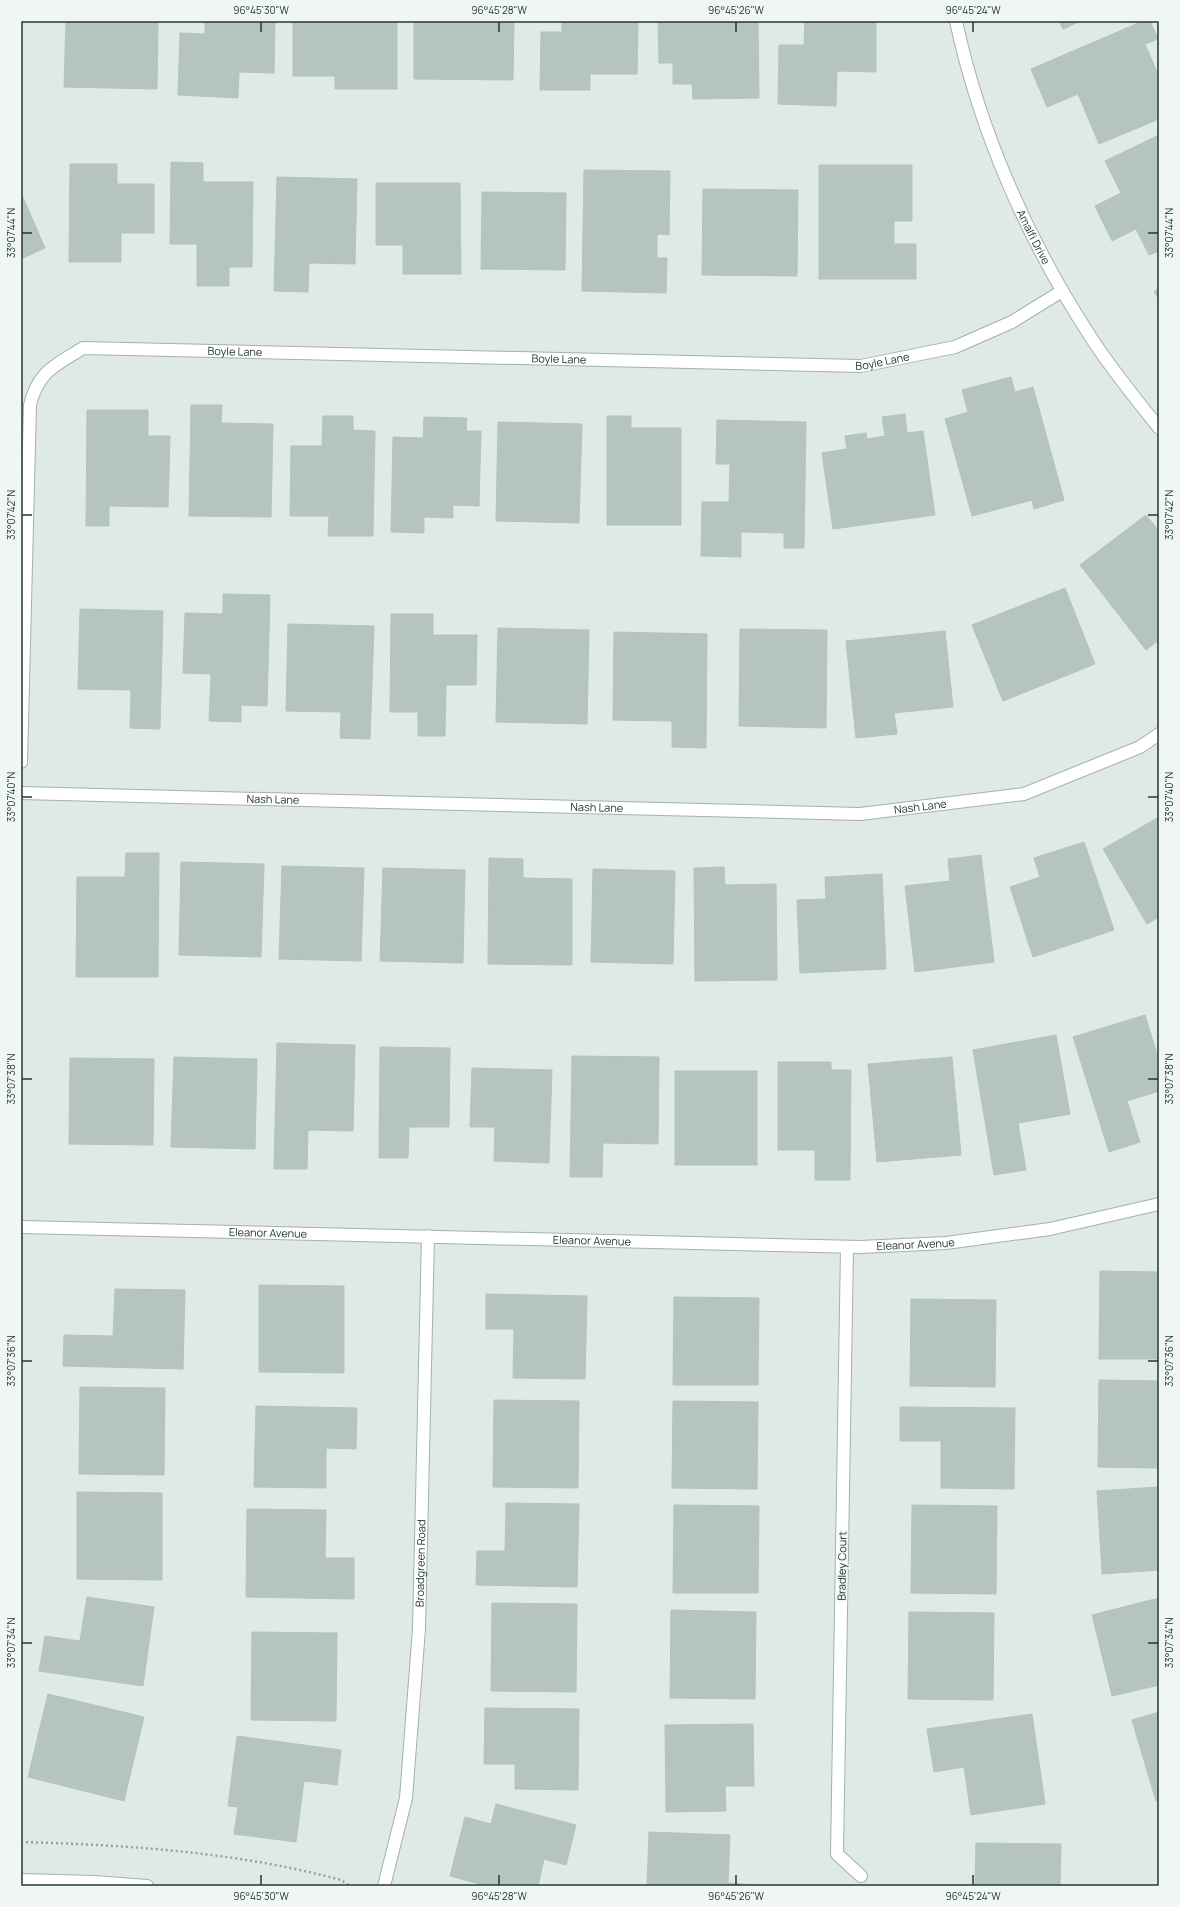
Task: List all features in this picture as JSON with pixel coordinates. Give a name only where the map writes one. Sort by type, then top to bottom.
[{"type":"street","name":"Amalfi Drive","points":[[956,21],[973,87],[991,140],[1012,191],[1062,291],[1092,339],[1125,385],[1159,428]]},
{"type":"street","name":"Boyle Lane","points":[[24,548],[30,406],[36,387],[46,371],[84,348],[861,366],[955,347],[1012,322],[1062,291]]},
{"type":"street","points":[[21,762],[24,548]]},
{"type":"street","name":"Nash Lane","points":[[21,793],[860,814],[1024,794],[1140,747],[1159,734]]},
{"type":"street","name":"Eleanor Avenue","points":[[21,1226],[847,1247],[946,1243],[1050,1229],[1159,1204]]},
{"type":"street","name":"Broadgreen Road","points":[[384,1886],[406,1798],[419,1629],[428,1236]]},
{"type":"street","name":"Bradley Court","points":[[847,1247],[837,1854],[861,1876]]},
{"type":"street","points":[[21,1880],[94,1882],[147,1886]]},
{"type":"path","points":[[21,1842],[104,1844],[272,1863],[341,1880],[350,1886]]},
{"type":"building","points":[[66,21],[158,21],[157,89],[64,87]]},
{"type":"building","points":[[205,21],[275,21],[274,73],[239,72],[238,98],[178,95],[180,33],[205,34]]},
{"type":"building","points":[[293,21],[397,21],[397,89],[335,89],[335,76],[293,76]]},
{"type":"building","points":[[414,21],[514,21],[513,80],[414,79]]},
{"type":"building","points":[[562,21],[638,21],[637,74],[590,74],[590,90],[540,90],[541,32],[562,32]]},
{"type":"building","points":[[658,21],[758,21],[759,98],[693,99],[692,84],[673,84],[673,63],[659,63]]},
{"type":"building","points":[[805,21],[876,21],[876,72],[837,71],[836,106],[778,104],[779,45],[804,45]]},
{"type":"building","points":[[1059,21],[1081,21],[1063,29]]},
{"type":"building","points":[[1143,21],[1150,21],[1158,39],[1145,44],[1159,77],[1159,119],[1099,144],[1078,94],[1047,107],[1031,69]]},
{"type":"building","points":[[1159,135],[1159,251],[1149,255],[1136,229],[1112,241],[1095,206],[1121,193],[1105,161]]},
{"type":"building","points":[[171,162],[203,163],[203,182],[253,182],[252,267],[229,267],[229,286],[197,286],[197,244],[170,244]]},
{"type":"building","points":[[70,164],[117,164],[117,184],[154,184],[154,233],[121,233],[121,262],[69,262]]},
{"type":"building","points":[[819,165],[912,165],[912,221],[894,221],[894,244],[916,244],[916,279],[819,279]]},
{"type":"building","points":[[584,170],[670,171],[669,235],[657,234],[657,258],[667,258],[666,293],[582,291]]},
{"type":"building","points":[[277,177],[357,179],[355,264],[309,263],[308,292],[274,291]]},
{"type":"building","points":[[376,183],[460,183],[461,274],[403,274],[403,245],[376,245]]},
{"type":"building","points":[[703,189],[798,190],[797,276],[702,275]]},
{"type":"building","points":[[482,192],[566,193],[565,270],[481,269]]},
{"type":"building","points":[[21,193],[45,248],[21,259]]},
{"type":"building","points":[[1159,288],[1159,299],[1154,292]]},
{"type":"building","points":[[1011,377],[1015,392],[1033,387],[1064,500],[1034,509],[1032,500],[972,516],[945,419],[968,412],[962,390]]},
{"type":"building","points":[[191,405],[222,405],[221,423],[273,424],[271,517],[189,516]]},
{"type":"building","points":[[87,410],[148,410],[148,436],[170,436],[168,507],[109,506],[109,526],[86,526]]},
{"type":"building","points":[[905,414],[907,433],[923,431],[935,515],[833,529],[822,453],[847,449],[845,436],[866,433],[867,439],[885,436],[882,417]]},
{"type":"building","points":[[323,416],[353,416],[353,430],[375,431],[373,536],[328,536],[329,516],[290,516],[291,446],[322,446]]},
{"type":"building","points":[[607,416],[631,416],[631,428],[681,428],[681,525],[607,525]]},
{"type":"building","points":[[424,417],[467,418],[466,431],[481,431],[479,506],[453,505],[453,518],[424,517],[424,533],[391,532],[393,437],[423,438]]},
{"type":"building","points":[[717,420],[806,422],[804,548],[784,548],[784,533],[741,532],[741,557],[701,556],[702,502],[729,502],[730,464],[716,464]]},
{"type":"building","points":[[498,422],[582,424],[579,523],[496,521]]},
{"type":"building","points":[[1146,515],[1159,531],[1159,640],[1146,650],[1080,565]]},
{"type":"building","points":[[1065,588],[1095,664],[1003,701],[972,625]]},
{"type":"building","points":[[223,594],[270,595],[267,706],[241,705],[241,722],[209,721],[211,674],[183,673],[185,613],[223,614]]},
{"type":"building","points":[[80,609],[163,611],[160,729],[130,728],[131,690],[78,689]]},
{"type":"building","points":[[391,614],[433,614],[433,635],[477,635],[476,685],[446,685],[445,736],[418,736],[418,712],[390,712]]},
{"type":"building","points":[[288,624],[374,626],[370,739],[340,738],[341,712],[286,711]]},
{"type":"building","points":[[498,628],[589,630],[587,724],[496,722]]},
{"type":"building","points":[[740,629],[827,630],[826,728],[739,726]]},
{"type":"building","points":[[945,631],[953,707],[894,713],[897,734],[856,738],[846,641]]},
{"type":"building","points":[[614,632],[707,634],[706,748],[672,747],[672,721],[613,720]]},
{"type":"building","points":[[1159,817],[1159,917],[1147,924],[1103,849]]},
{"type":"building","points":[[1084,842],[1114,930],[1033,957],[1010,887],[1040,877],[1034,858]]},
{"type":"building","points":[[126,853],[159,853],[158,977],[76,977],[77,877],[125,877]]},
{"type":"building","points":[[981,855],[994,962],[915,972],[905,886],[950,881],[948,859]]},
{"type":"building","points":[[489,858],[523,859],[523,878],[572,879],[572,965],[488,964]]},
{"type":"building","points":[[181,862],[264,864],[261,957],[179,955]]},
{"type":"building","points":[[282,866],[364,868],[361,961],[279,959]]},
{"type":"building","points":[[724,867],[725,885],[776,884],[777,980],[695,981],[694,868]]},
{"type":"building","points":[[383,868],[465,870],[463,963],[380,961]]},
{"type":"building","points":[[593,869],[675,871],[673,964],[591,962]]},
{"type":"building","points":[[882,874],[886,969],[800,973],[797,900],[826,899],[825,877]]},
{"type":"building","points":[[1145,1015],[1159,1061],[1159,1091],[1127,1101],[1140,1142],[1109,1152],[1073,1037]]},
{"type":"building","points":[[1056,1035],[1070,1114],[1018,1123],[1026,1170],[994,1175],[973,1050]]},
{"type":"building","points":[[277,1043],[355,1045],[353,1131],[308,1130],[307,1169],[274,1169]]},
{"type":"building","points":[[380,1047],[450,1048],[449,1127],[409,1127],[408,1158],[379,1158]]},
{"type":"building","points":[[572,1056],[659,1057],[658,1144],[603,1143],[602,1177],[570,1177]]},
{"type":"building","points":[[174,1057],[257,1059],[255,1149],[171,1147]]},
{"type":"building","points":[[952,1057],[961,1155],[877,1162],[868,1064]]},
{"type":"building","points":[[70,1058],[154,1059],[153,1145],[69,1144]]},
{"type":"building","points":[[778,1062],[831,1062],[831,1070],[851,1070],[850,1180],[815,1180],[815,1150],[778,1150]]},
{"type":"building","points":[[472,1068],[552,1070],[549,1163],[494,1161],[495,1127],[470,1127]]},
{"type":"building","points":[[675,1071],[757,1071],[757,1165],[675,1165]]},
{"type":"building","points":[[1100,1271],[1159,1272],[1159,1359],[1099,1359]]},
{"type":"building","points":[[259,1285],[344,1286],[344,1373],[259,1372]]},
{"type":"building","points":[[115,1289],[185,1290],[183,1369],[63,1366],[64,1335],[113,1336]]},
{"type":"building","points":[[486,1294],[587,1296],[585,1379],[513,1378],[514,1329],[486,1329]]},
{"type":"building","points":[[674,1297],[759,1298],[758,1385],[673,1385]]},
{"type":"building","points":[[911,1299],[996,1300],[995,1387],[910,1386]]},
{"type":"building","points":[[1099,1380],[1159,1381],[1159,1468],[1098,1467]]},
{"type":"building","points":[[80,1387],[165,1388],[164,1475],[79,1474]]},
{"type":"building","points":[[494,1400],[579,1401],[578,1488],[493,1487]]},
{"type":"building","points":[[673,1401],[758,1402],[757,1489],[672,1488]]},
{"type":"building","points":[[256,1406],[357,1408],[356,1449],[326,1448],[326,1488],[254,1487]]},
{"type":"building","points":[[900,1407],[1015,1408],[1014,1489],[941,1488],[941,1441],[900,1441]]},
{"type":"building","points":[[1159,1487],[1159,1570],[1102,1574],[1097,1491]]},
{"type":"building","points":[[77,1492],[162,1493],[162,1580],[77,1579]]},
{"type":"building","points":[[506,1503],[579,1504],[577,1587],[476,1585],[477,1551],[505,1551]]},
{"type":"building","points":[[674,1505],[759,1506],[758,1593],[673,1593]]},
{"type":"building","points":[[912,1505],[997,1506],[996,1594],[911,1593]]},
{"type":"building","points":[[247,1509],[326,1510],[325,1558],[354,1558],[354,1599],[246,1597]]},
{"type":"building","points":[[87,1597],[154,1607],[143,1686],[39,1671],[45,1636],[80,1641]]},
{"type":"building","points":[[1159,1598],[1159,1685],[1112,1696],[1092,1615]]},
{"type":"building","points":[[492,1603],[577,1604],[576,1692],[491,1691]]},
{"type":"building","points":[[671,1610],[756,1612],[755,1699],[670,1698]]},
{"type":"building","points":[[909,1612],[994,1613],[993,1700],[908,1699]]},
{"type":"building","points":[[252,1632],[337,1633],[336,1721],[251,1720]]},
{"type":"building","points":[[48,1694],[144,1717],[124,1801],[28,1777]]},
{"type":"building","points":[[485,1708],[579,1709],[578,1790],[515,1789],[515,1764],[484,1764]]},
{"type":"building","points":[[1159,1712],[1159,1800],[1156,1801],[1132,1720]]},
{"type":"building","points":[[1032,1714],[1045,1804],[971,1815],[964,1767],[934,1772],[927,1729]]},
{"type":"building","points":[[753,1724],[754,1786],[725,1786],[726,1811],[666,1812],[665,1725]]},
{"type":"building","points":[[237,1736],[341,1750],[337,1785],[304,1781],[296,1842],[234,1834],[238,1807],[228,1806]]},
{"type":"building","points":[[496,1804],[576,1825],[566,1865],[544,1859],[538,1886],[487,1886],[450,1876],[465,1817],[491,1824]]},
{"type":"building","points":[[649,1832],[730,1835],[728,1883],[757,1886],[647,1886]]},
{"type":"building","points":[[976,1843],[1061,1844],[1060,1886],[975,1886]]}]
